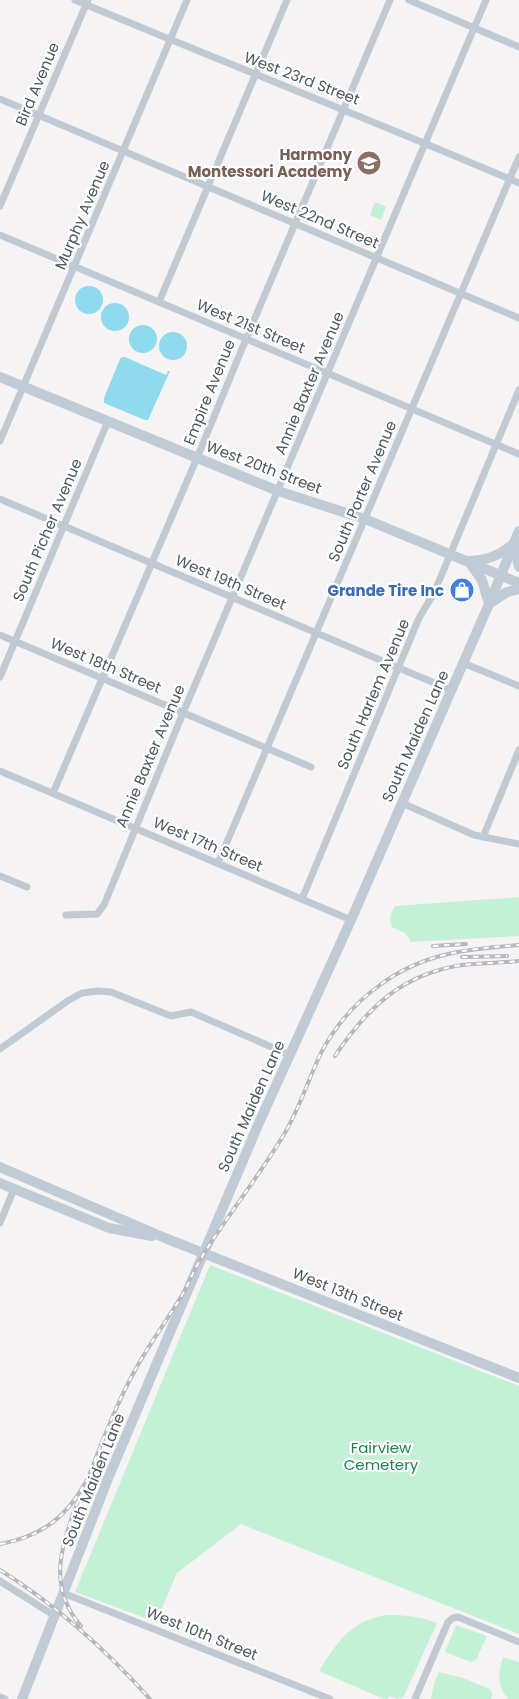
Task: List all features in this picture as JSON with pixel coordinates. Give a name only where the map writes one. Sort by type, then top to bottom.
[{"type":"main road","name":"West 20th Street","points":[[0,377],[278,491],[365,519],[519,582]]},
{"type":"main road","name":"South Maiden Lane","points":[[22,1699],[109,1476],[258,1125],[351,920],[519,531]]},
{"type":"main road","points":[[519,567],[514,543],[494,557],[469,561],[482,580],[489,604],[507,592],[519,589]]},
{"type":"main road","points":[[1,1184],[4,1168]]},
{"type":"main road","name":"West 13th Street","points":[[4,1168],[165,1238],[519,1378]]},
{"type":"main road","points":[[18,1191],[29,1179]]},
{"type":"main road","name":"West 13th Street","points":[[1,1184],[109,1228],[165,1238]]},
{"type":"street","name":"West 23rd Street","points":[[75,0],[87,2],[171,40],[344,109],[519,183]]},
{"type":"street","name":"Murphy Avenue","points":[[0,441],[188,0]]},
{"type":"street","points":[[159,302],[287,0]]},
{"type":"street","name":"Empire Avenue","points":[[53,793],[197,458],[390,0]]},
{"type":"street","points":[[409,0],[519,47]]},
{"type":"street","name":"Annie Baxter Avenue","points":[[66,915],[92,915],[101,911],[183,713],[486,0]]},
{"type":"street","name":"Bird Avenue","points":[[0,206],[87,2]]},
{"type":"street","name":"West 22nd Street","points":[[0,98],[519,318]]},
{"type":"street","name":"South Porter Avenue","points":[[218,863],[519,157]]},
{"type":"street","name":"West 21st Street","points":[[0,235],[519,454]]},
{"type":"street","name":"South Harlem Avenue","points":[[302,899],[420,615],[434,593],[519,390]]},
{"type":"street","name":"South Picher Avenue","points":[[0,677],[108,421]]},
{"type":"street","name":"West 19th Street","points":[[0,499],[451,690]]},
{"type":"street","name":"West 18th Street","points":[[0,635],[311,767]]},
{"type":"street","points":[[463,663],[519,686]]},
{"type":"street","points":[[483,837],[519,750]]},
{"type":"street","name":"West 17th Street","points":[[0,771],[351,920]]},
{"type":"street","points":[[402,803],[483,837],[519,844]]},
{"type":"street","points":[[0,876],[26,888]]},
{"type":"street","points":[[0,1049],[68,1000],[82,994],[105,991],[171,1016],[191,1012],[290,1055]]},
{"type":"street","points":[[0,1223],[18,1191]]},
{"type":"street","points":[[0,1581],[55,1616]]},
{"type":"street","name":"West 10th Street","points":[[63,1593],[330,1699]]},
{"type":"street","points":[[415,1699],[448,1622],[452,1618],[458,1617],[519,1642]]},
{"type":"street","points":[[0,1697],[5,1699]]},
{"type":"green space","points":[[375,202],[386,207],[381,220],[370,215]]},
{"type":"green space","points":[[519,897],[519,936],[411,942],[405,933],[392,927],[390,921],[395,906]]},
{"type":"green space","name":"Fairview Cemetery","points":[[210,1265],[519,1386],[519,1634],[241,1524],[177,1573],[156,1622],[75,1592]]},
{"type":"green space","points":[[386,1615],[412,1616],[437,1623],[403,1698],[397,1699],[389,1696],[388,1699],[384,1699],[319,1671],[332,1651],[354,1628],[363,1622]]},
{"type":"green space","points":[[456,1625],[487,1636],[476,1660],[471,1662],[445,1652]]},
{"type":"green space","points":[[503,1657],[519,1662],[519,1699],[508,1699],[500,1684],[499,1673]]},
{"type":"green space","points":[[439,1672],[463,1678],[490,1689],[493,1695],[491,1699],[431,1699],[434,1683]]},
{"type":"water","points":[[89,286],[99,290],[103,300],[99,310],[89,314],[79,310],[75,300],[79,290]]},
{"type":"water","points":[[115,303],[125,307],[129,317],[125,327],[115,331],[105,327],[101,317],[105,307]]},
{"type":"water","points":[[143,325],[153,329],[157,339],[153,349],[143,353],[133,349],[129,339],[133,329]]},
{"type":"water","points":[[173,332],[183,336],[187,346],[183,356],[173,360],[163,356],[159,346],[163,336]]},
{"type":"water","points":[[122,357],[166,375],[170,371],[148,420],[104,403],[104,398]]},
{"type":"railway","points":[[433,946],[466,944]]},
{"type":"railway","points":[[0,1544],[30,1535],[54,1522],[64,1513],[81,1490],[89,1476],[115,1410],[134,1372],[184,1292],[202,1257],[283,1136],[294,1116],[321,1053],[346,1016],[362,999],[396,974],[429,959],[481,948],[519,945]]},
{"type":"railway","points":[[462,957],[507,956]]},
{"type":"railway","points":[[335,1056],[373,1008],[404,985],[421,976],[462,965],[519,961]]},
{"type":"railway","points":[[78,1501],[67,1533],[60,1565],[64,1596],[70,1611],[81,1626]]},
{"type":"railway","points":[[0,1570],[41,1598],[80,1629],[150,1699]]},
{"type":"place","name":"Harmony Montessori Academy","points":[[369,163]]},
{"type":"place","name":"Grande Tire Inc","points":[[462,590]]}]
